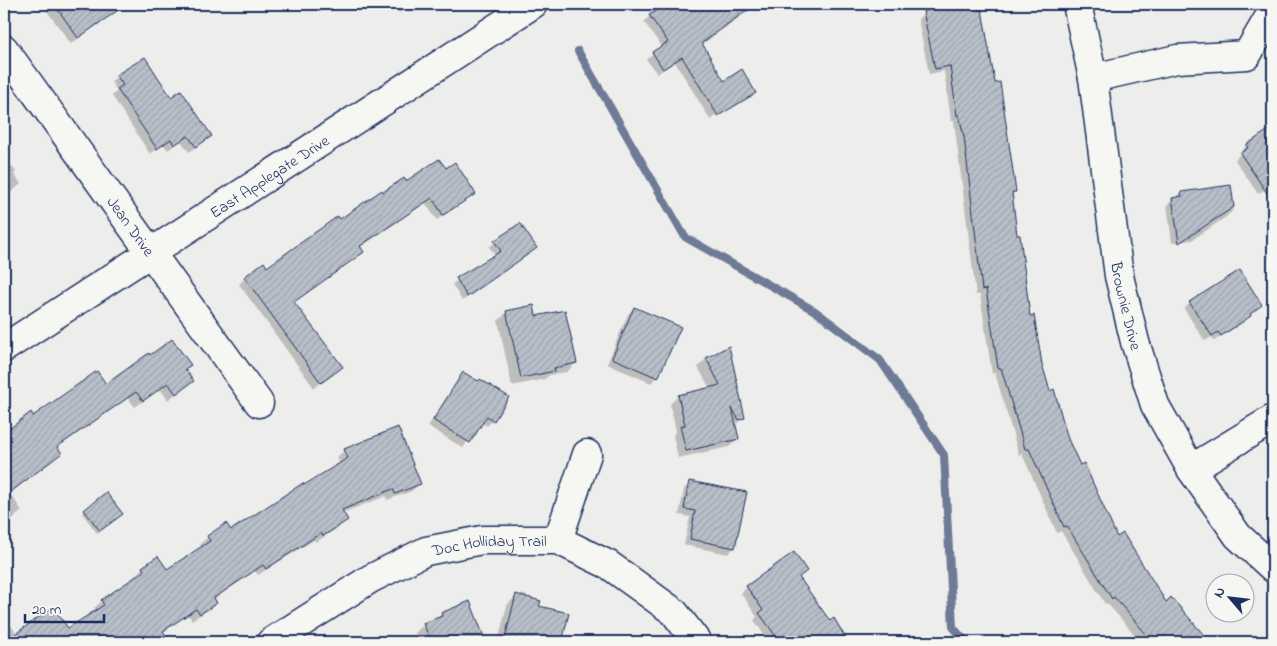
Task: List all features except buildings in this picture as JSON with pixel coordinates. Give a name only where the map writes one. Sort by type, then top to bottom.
[{"type":"street","name":"East Applegate Drive","points":[[4,348],[533,4]]},
{"type":"street","name":"Brownie Drive","points":[[1078,4],[1093,78],[1119,276],[1135,342],[1155,405],[1191,469],[1238,536],[1273,568]]},
{"type":"street","points":[[1093,78],[1177,59],[1247,56],[1268,19]]},
{"type":"street","name":"Jean Drive","points":[[4,49],[259,402]]},
{"type":"street","points":[[1191,469],[1273,419]]},
{"type":"street","points":[[558,540],[587,454]]},
{"type":"street","name":"Doc Holliday Trail","points":[[271,642],[370,579],[426,551],[482,540],[558,540],[609,564],[674,612],[697,642]]},
{"type":"waterway","points":[[578,51],[685,237],[815,311],[880,360],[944,455],[953,627],[966,642]]}]
